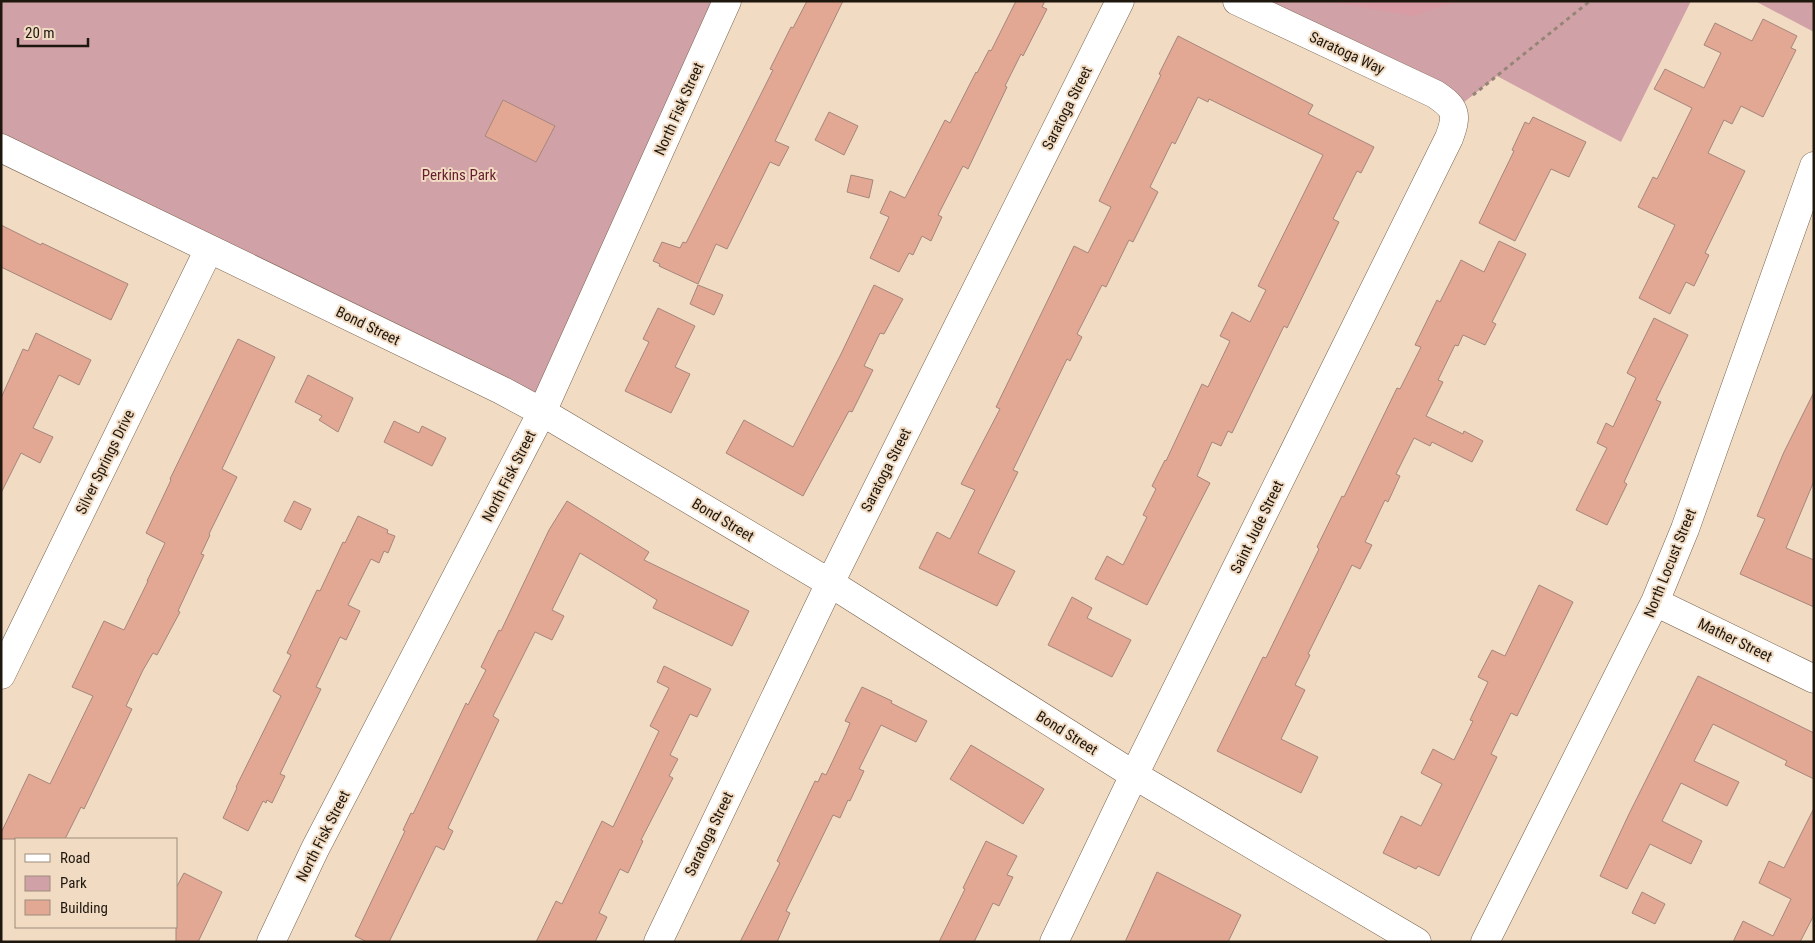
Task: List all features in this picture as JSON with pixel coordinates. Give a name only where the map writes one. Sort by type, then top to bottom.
[{"type":"street","name":"North Fisk Street","points":[[271,942],[315,848],[542,412],[727,1]]},
{"type":"street","name":"Saratoga Street","points":[[658,942],[830,583],[1120,1]]},
{"type":"street","name":"Saratoga Way","points":[[1237,1],[1434,94],[1447,102],[1453,111]]},
{"type":"street","name":"Saint Jude Street","points":[[1054,942],[1134,775],[1449,138],[1456,120],[1453,111]]},
{"type":"street","name":"Bond Street","points":[[1,148],[501,390],[542,412],[830,583],[1134,775],[1418,942]]},
{"type":"street","name":"North Locust Street","points":[[1485,942],[1655,602],[1688,520],[1814,166]]},
{"type":"street","name":"Silver Springs Drive","points":[[1,675],[209,249]]},
{"type":"street","name":"Mather Street","points":[[1655,602],[1814,679]]},
{"type":"path","points":[[1453,111],[1590,1]]},
{"type":"green space","name":"Perkins Park","points":[[1,1],[729,1],[542,412],[1,147]]},
{"type":"green space","points":[[1233,1],[1691,1],[1621,142],[1497,76],[1453,111]]},
{"type":"green space","points":[[1755,1],[1814,1],[1814,32]]},
{"type":"shaded area","points":[[1326,1],[1458,1],[1413,16]]},
{"type":"building","points":[[807,1],[843,1],[775,141],[789,147],[779,166],[770,162],[727,249],[716,244],[698,284],[659,266],[660,264],[653,261],[662,242],[680,248],[683,242],[686,243],[773,70],[770,69],[791,27],[793,28]]},
{"type":"building","points":[[1016,1],[1045,1],[1042,7],[1047,9],[1005,86],[1007,87],[968,169],[963,166],[938,215],[942,217],[931,241],[922,236],[913,255],[909,253],[899,272],[870,258],[889,217],[880,213],[890,191],[905,198],[945,120],[950,123],[976,72],[989,50],[991,51]]},
{"type":"building","points":[[1763,19],[1797,36],[1791,48],[1796,50],[1763,117],[1741,106],[1732,124],[1724,120],[1708,153],[1745,171],[1705,253],[1709,255],[1694,286],[1686,282],[1670,314],[1639,298],[1675,225],[1638,207],[1653,177],[1657,179],[1692,108],[1654,89],[1665,69],[1704,88],[1721,53],[1704,45],[1715,23],[1752,41]]},
{"type":"building","points":[[1178,36],[1313,105],[1308,114],[1374,147],[1361,173],[1357,171],[1333,219],[1339,222],[1287,328],[1284,326],[1232,433],[1228,431],[1221,446],[1212,442],[1197,476],[1210,483],[1147,605],[1095,579],[1107,556],[1123,565],[1147,517],[1143,515],[1156,489],[1152,486],[1166,461],[1202,384],[1208,387],[1230,341],[1220,336],[1232,312],[1250,322],[1266,290],[1258,286],[1323,155],[1209,99],[1208,102],[1198,97],[1175,144],[1172,142],[1150,187],[1158,192],[1133,242],[1129,240],[1106,287],[1102,285],[1077,334],[1082,337],[1070,361],[1067,359],[1013,470],[1018,472],[978,553],[1015,571],[997,606],[919,568],[937,532],[950,539],[975,490],[961,484],[1000,409],[996,407],[1074,246],[1088,253],[1111,207],[1099,201],[1161,75],[1159,74]]},
{"type":"building","points":[[503,100],[555,126],[536,162],[485,136]]},
{"type":"building","points":[[829,112],[858,126],[844,155],[815,140]]},
{"type":"building","points":[[1533,117],[1586,142],[1569,177],[1551,169],[1515,241],[1479,223],[1514,151],[1512,150],[1525,122],[1529,124]]},
{"type":"building","points":[[851,175],[873,180],[869,198],[847,192]]},
{"type":"building","points":[[1,225],[128,284],[111,320],[1,267]]},
{"type":"building","points":[[1499,241],[1526,254],[1492,322],[1496,324],[1485,345],[1463,335],[1458,346],[1455,345],[1438,380],[1443,382],[1426,416],[1463,434],[1464,431],[1483,441],[1472,462],[1432,442],[1430,446],[1414,438],[1396,474],[1400,476],[1388,502],[1385,500],[1365,542],[1372,545],[1360,569],[1352,565],[1308,654],[1310,655],[1295,685],[1305,690],[1281,739],[1318,757],[1301,793],[1217,751],[1263,657],[1266,658],[1319,549],[1317,547],[1342,496],[1344,497],[1397,388],[1400,389],[1421,347],[1415,345],[1437,300],[1440,302],[1461,260],[1484,272]]},
{"type":"building","points":[[698,285],[723,295],[714,315],[690,304]]},
{"type":"building","points":[[874,285],[903,299],[884,334],[880,333],[864,366],[873,370],[852,412],[849,411],[803,496],[726,453],[744,420],[793,447]]},
{"type":"building","points":[[658,308],[695,326],[675,367],[690,374],[671,413],[625,391],[649,342],[643,339]]},
{"type":"building","points":[[1654,318],[1688,335],[1656,400],[1661,402],[1624,482],[1627,484],[1607,525],[1576,510],[1607,448],[1597,443],[1606,423],[1613,427],[1636,378],[1627,373]]},
{"type":"building","points":[[36,333],[91,360],[79,385],[59,375],[33,428],[53,437],[40,463],[21,453],[1,493],[1,398],[23,349],[28,351]]},
{"type":"building","points":[[238,339],[275,357],[222,469],[237,477],[209,534],[201,554],[204,555],[178,611],[180,612],[157,655],[153,653],[143,670],[126,706],[132,709],[84,809],[81,807],[66,838],[1,839],[1,833],[29,774],[50,784],[93,696],[72,687],[104,621],[124,630],[148,581],[165,543],[146,533]]},
{"type":"building","points":[[308,375],[353,398],[338,432],[319,420],[322,416],[295,402]]},
{"type":"building","points":[[1814,392],[1814,481],[1786,548],[1814,560],[1814,607],[1740,574],[1765,519],[1757,516],[1784,452]]},
{"type":"building","points":[[394,421],[419,433],[422,426],[446,438],[432,466],[384,442]]},
{"type":"building","points":[[294,501],[311,509],[301,530],[284,521]]},
{"type":"building","points":[[567,501],[649,552],[644,560],[749,611],[732,646],[653,608],[657,600],[580,553],[552,610],[564,616],[552,640],[535,632],[493,716],[499,720],[448,828],[453,831],[444,850],[436,846],[389,942],[367,942],[355,936],[405,831],[403,830],[411,813],[413,814],[466,703],[468,705],[486,670],[481,667],[499,630],[501,631],[549,530]]},
{"type":"building","points":[[358,516],[388,530],[387,533],[395,536],[388,553],[384,551],[379,563],[371,559],[348,605],[360,611],[346,640],[340,637],[316,687],[321,689],[280,774],[285,776],[272,803],[267,800],[266,803],[263,801],[248,831],[223,818],[236,787],[281,696],[273,691],[291,655],[287,653],[317,590],[320,591],[343,542],[345,543]]},
{"type":"building","points":[[1539,585],[1573,602],[1517,716],[1511,713],[1491,754],[1497,757],[1439,876],[1418,866],[1416,869],[1383,853],[1401,816],[1421,826],[1442,784],[1421,773],[1433,749],[1454,760],[1473,721],[1470,720],[1488,682],[1478,677],[1492,650],[1505,656]]},
{"type":"building","points":[[1072,597],[1092,608],[1087,618],[1131,640],[1112,677],[1048,645]]},
{"type":"building","points":[[664,666],[711,689],[697,717],[690,714],[670,755],[678,759],[669,776],[673,778],[641,840],[643,841],[628,873],[620,869],[599,913],[607,917],[595,942],[536,942],[556,901],[562,904],[602,821],[613,827],[659,731],[650,726],[669,688],[657,682]]},
{"type":"building","points":[[1698,676],[1814,733],[1814,779],[1785,765],[1787,761],[1713,724],[1694,761],[1739,782],[1727,806],[1681,783],[1662,821],[1702,841],[1691,864],[1650,844],[1627,889],[1600,876]]},
{"type":"building","points":[[862,687],[927,721],[916,742],[881,725],[859,769],[864,771],[850,801],[848,800],[840,818],[833,815],[786,911],[790,913],[777,942],[740,942],[780,863],[777,861],[815,781],[818,782],[822,773],[826,775],[850,723],[845,721]]},
{"type":"building","points":[[971,745],[1044,789],[1023,824],[950,779]]},
{"type":"building","points":[[1814,808],[1814,915],[1800,942],[1733,942],[1743,921],[1773,936],[1791,899],[1759,883],[1769,861],[1784,868]]},
{"type":"building","points":[[986,841],[1017,856],[1007,875],[1013,877],[999,906],[993,903],[974,942],[939,942],[965,889],[963,888]]},
{"type":"building","points":[[1157,872],[1241,915],[1228,942],[1125,942]]},
{"type":"building","points":[[184,873],[222,892],[198,942],[176,942],[176,928],[178,928],[178,884]]},
{"type":"building","points":[[1642,892],[1665,904],[1655,924],[1632,913]]}]
